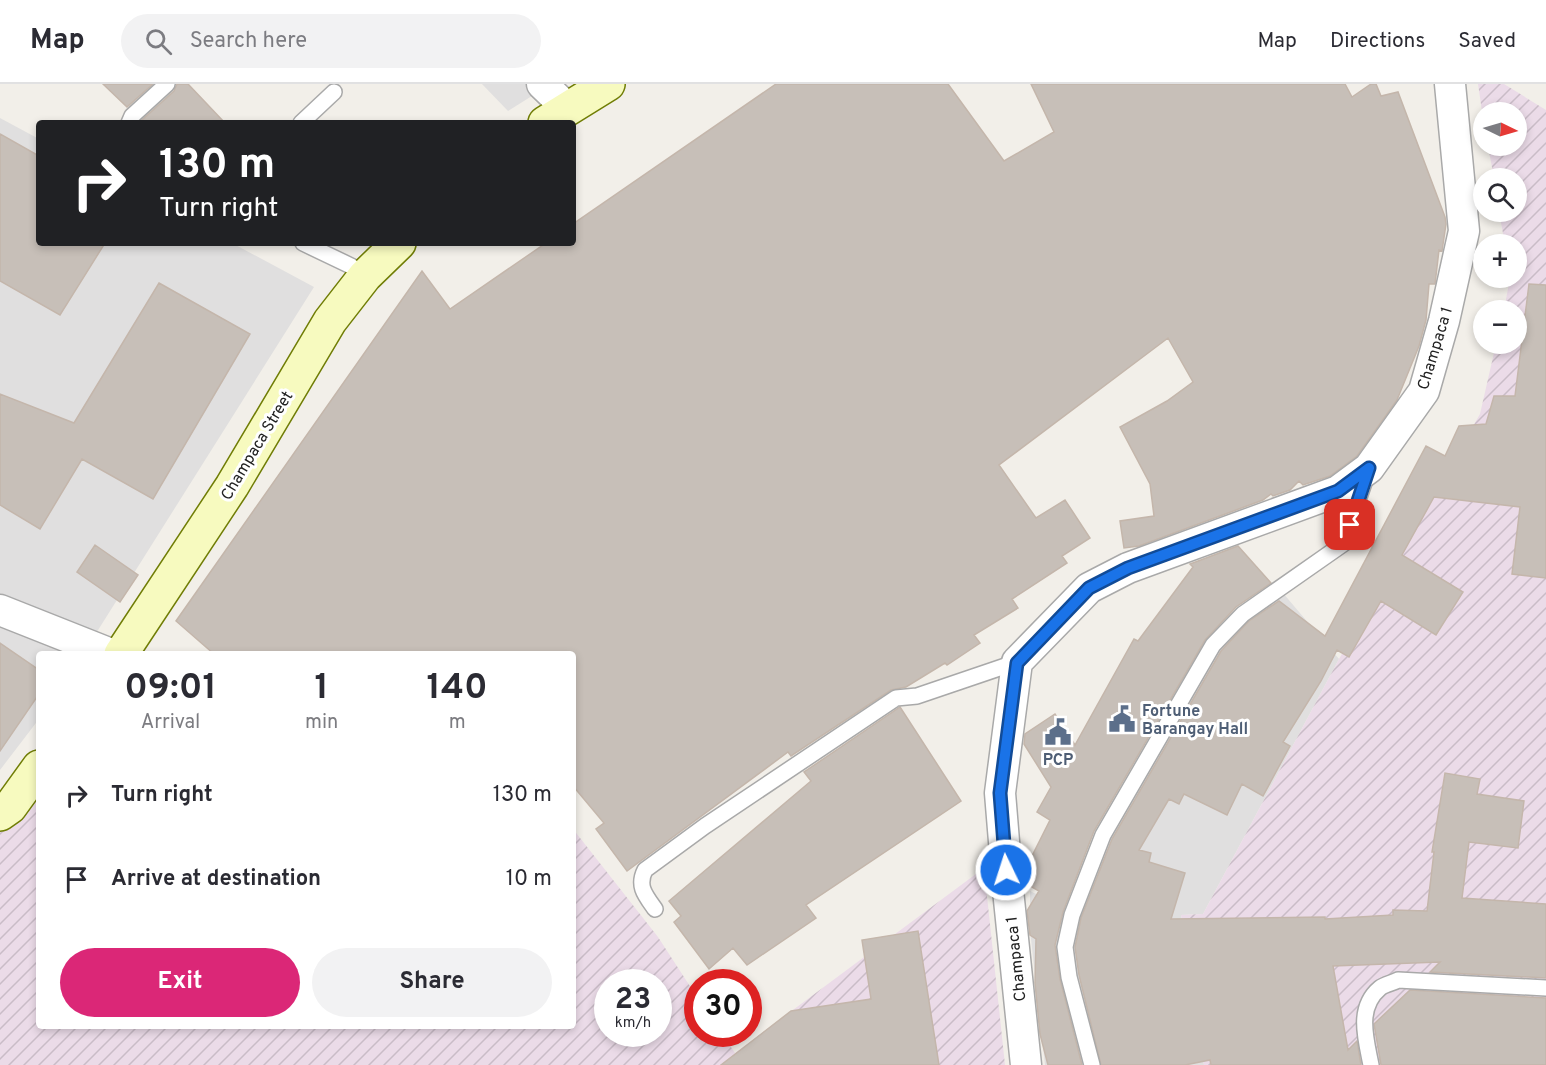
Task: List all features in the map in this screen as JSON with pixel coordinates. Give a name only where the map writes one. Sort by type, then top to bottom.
[{"type":"street","points":[[542,84],[556,115],[608,84]]},
{"type":"street","name":"Champaca 1","points":[[1026,1065],[1000,793],[1017,663],[1089,588],[1128,568],[1338,491],[1369,468],[1424,391],[1444,321],[1464,231],[1450,84]]},
{"type":"street","name":"Champaca Street","points":[[123,651],[232,486],[330,321],[364,276],[396,246]]},
{"type":"street","points":[[0,610],[103,651]]},
{"type":"street","points":[[0,814],[10,807],[36,771]]},
{"type":"lane","points":[[130,120],[167,84]]},
{"type":"lane","points":[[304,120],[334,92]]},
{"type":"lane","points":[[309,246],[351,266],[364,276]]},
{"type":"lane","points":[[1092,1065],[1069,977],[1065,946],[1072,915],[1103,835],[1213,645],[1243,614],[1343,544],[1369,468]]},
{"type":"lane","points":[[655,909],[641,888],[641,877],[645,870],[705,826],[896,698],[917,696],[1017,663]]},
{"type":"lane","points":[[1371,1065],[1364,1023],[1368,1004],[1381,987],[1398,980],[1546,988]]},
{"type":"shaded area","points":[[482,84],[551,84],[508,111]]},
{"type":"shaded area","points":[[1478,84],[1504,84],[1546,110],[1546,1065],[1204,1065],[1181,915],[1203,914],[1339,659],[1480,414],[1494,354],[1527,354],[1527,300],[1506,300],[1508,288],[1527,288],[1527,234],[1503,234],[1501,222],[1527,222],[1527,168],[1492,168],[1490,156],[1527,156],[1527,102],[1481,102]]},
{"type":"shaded area","points":[[0,118],[36,137],[36,246],[238,246],[314,287],[85,651],[36,651],[36,723],[0,770]]},
{"type":"shaded area","points":[[1277,586],[1339,659],[1203,914],[1181,915],[1204,1065],[1045,1065],[1030,930],[1030,891],[1069,910],[1093,840],[1216,628]]},
{"type":"shaded area","points":[[36,791],[36,1029],[576,1029],[576,833],[658,937],[684,977],[684,1047],[731,1047],[735,1053],[743,1047],[762,1047],[762,1033],[984,868],[1005,1065],[0,1065],[0,828]]},
{"type":"building","points":[[103,84],[153,84],[127,107]]},
{"type":"building","points":[[177,84],[188,84],[222,120],[142,120],[174,91]]},
{"type":"building","points":[[776,84],[948,84],[1004,161],[1054,132],[1031,84],[1345,84],[1352,97],[1371,84],[1376,84],[1381,96],[1398,92],[1446,224],[1442,251],[1439,250],[1435,284],[1429,284],[1426,320],[1419,346],[1397,400],[1357,456],[1330,476],[1303,485],[1299,481],[1290,490],[1273,496],[1271,494],[1263,500],[1139,546],[1124,548],[1120,521],[1154,516],[1150,484],[1120,427],[1167,401],[1193,382],[1168,338],[999,465],[1036,518],[1065,500],[1090,538],[1062,556],[1067,563],[1012,599],[1018,608],[974,635],[980,643],[947,665],[945,663],[906,687],[891,690],[791,756],[788,752],[627,871],[596,829],[604,823],[576,790],[576,651],[211,651],[176,621],[422,271],[450,309],[542,246],[576,246],[576,222]]},
{"type":"building","points":[[0,134],[36,154],[36,246],[103,246],[60,315],[0,281]]},
{"type":"building","points":[[159,283],[250,334],[153,499],[82,459],[40,529],[0,505],[0,394],[74,423]]},
{"type":"building","points":[[1529,284],[1546,285],[1546,578],[1512,574],[1520,507],[1434,497],[1402,555],[1463,592],[1436,635],[1381,601],[1349,657],[1337,650],[1321,681],[1283,742],[1290,746],[1263,796],[1242,784],[1227,815],[1184,794],[1179,804],[1169,799],[1139,850],[1151,853],[1149,862],[1185,873],[1171,919],[1325,917],[1325,919],[1393,915],[1393,910],[1427,911],[1434,852],[1432,852],[1445,773],[1480,779],[1477,794],[1524,801],[1518,848],[1469,842],[1462,898],[1546,904],[1546,978],[1430,972],[1440,962],[1333,966],[1348,1050],[1357,1041],[1361,1065],[1211,1065],[1210,1060],[1185,1065],[1101,1065],[1079,975],[1075,947],[1081,918],[1112,839],[1221,651],[1249,621],[1279,601],[1325,636],[1426,446],[1445,456],[1459,426],[1486,424],[1494,396],[1515,396],[1520,354],[1527,354]]},
{"type":"building","points":[[95,545],[138,575],[120,602],[77,572]]},
{"type":"building","points":[[1238,546],[1271,583],[1236,607],[1205,640],[1094,831],[1063,912],[1055,945],[1060,979],[1082,1065],[1048,1065],[1040,1034],[1035,983],[1036,939],[1030,935],[1027,911],[1039,891],[1025,883],[1024,872],[1050,820],[1037,812],[1051,787],[1024,744],[1025,734],[1055,714],[1075,745],[1134,639],[1138,641],[1193,567],[1190,564]]},
{"type":"building","points":[[0,643],[36,668],[36,698],[0,751]]},
{"type":"building","points":[[900,707],[961,801],[806,905],[816,918],[747,965],[733,948],[709,969],[674,922],[681,916],[669,901],[811,781],[804,772]]},
{"type":"building","points":[[918,931],[939,1065],[721,1065],[744,1047],[762,1047],[762,1033],[791,1011],[871,999],[862,940]]},
{"type":"building","points":[[1410,990],[1546,998],[1546,1065],[1381,1065],[1374,1024]]},
{"type":"place","name":"Fortune Barangay Hall","points":[[1122,719]]},
{"type":"place","name":"PCP","points":[[1058,732]]},
{"type":"route","points":[[1006,870],[1000,793],[1017,663],[1089,588],[1128,568],[1338,491],[1369,468],[1350,525]]}]
